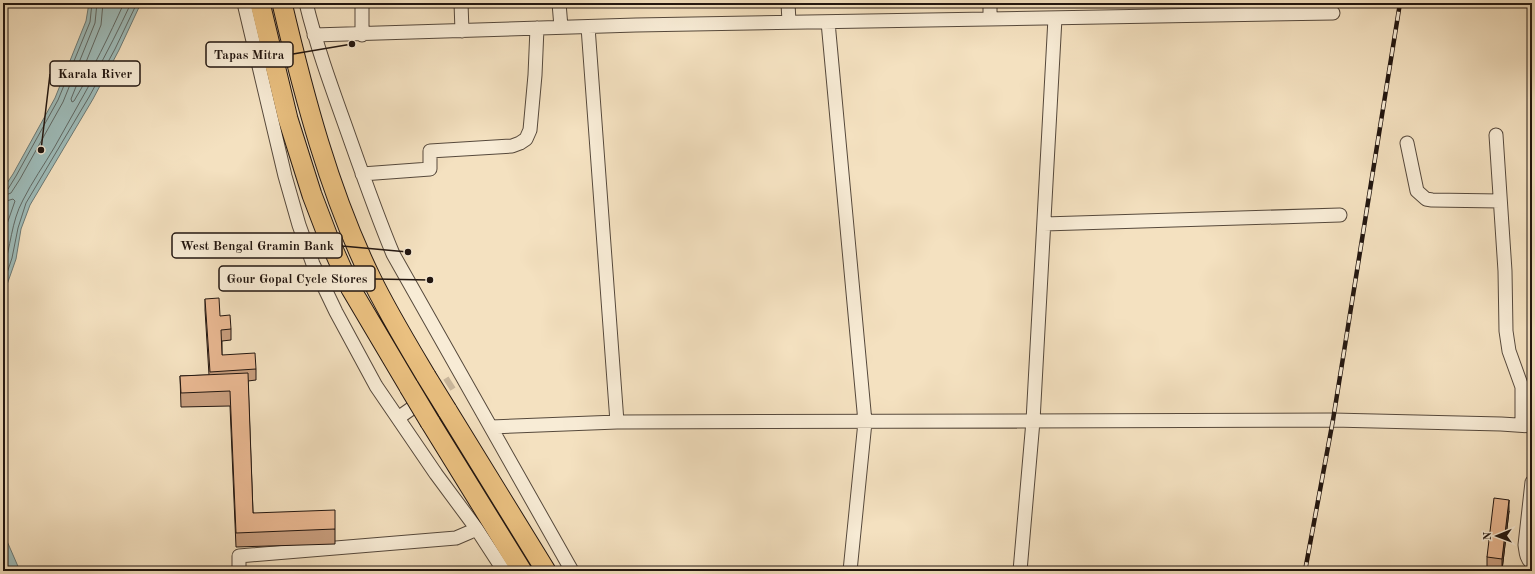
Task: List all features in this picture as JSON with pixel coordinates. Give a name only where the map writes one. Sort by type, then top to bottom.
[{"type":"highway","points":[[260,3],[288,118],[312,195],[330,242],[351,289],[430,422],[522,571]]},
{"type":"highway","points":[[282,3],[320,149],[343,212],[371,278],[426,376],[546,571]]},
{"type":"street","points":[[244,3],[285,176],[298,225],[313,264],[358,354],[376,386],[476,528],[504,571]]},
{"type":"street","points":[[306,3],[314,35],[362,174],[393,254],[457,379],[491,427],[572,571]]},
{"type":"street","points":[[362,3],[362,34]]},
{"type":"street","points":[[462,3],[462,31]]},
{"type":"street","points":[[559,3],[560,28]]},
{"type":"street","points":[[788,3],[789,22]]},
{"type":"street","points":[[990,3],[990,19]]},
{"type":"street","points":[[314,35],[789,22],[1333,13]]},
{"type":"street","points":[[1020,571],[1033,421],[1055,18]]},
{"type":"street","points":[[828,22],[865,422],[850,571]]},
{"type":"street","points":[[588,27],[616,422]]},
{"type":"street","points":[[362,174],[430,169],[430,151],[512,146],[526,139],[530,130],[535,75],[537,28]]},
{"type":"street","points":[[491,427],[616,422],[1333,420],[1527,426],[1522,387],[1509,351],[1506,336],[1505,271],[1496,135]]},
{"type":"street","points":[[1408,143],[1416,191],[1426,198],[1432,200],[1500,201]]},
{"type":"street","points":[[1044,224],[1340,215]]},
{"type":"street","points":[[398,418],[415,406]]},
{"type":"street","points":[[1532,482],[1525,545],[1526,554],[1529,561],[1532,563]]},
{"type":"street","points":[[239,571],[239,556],[456,538],[476,528]]},
{"type":"water","points":[[89,3],[141,3],[119,50],[93,99],[30,205],[21,229],[16,259],[3,296],[3,189],[13,174],[55,98],[86,21]]},
{"type":"water","points":[[3,532],[20,571],[3,571]]},
{"type":"building","points":[[219,298],[220,316],[230,315],[231,329],[221,330],[222,355],[255,353],[256,369],[210,372],[205,299]]},
{"type":"building","points":[[248,373],[253,513],[335,510],[335,529],[236,533],[230,391],[181,393],[180,376]]},
{"type":"building","points":[[1494,498],[1509,500],[1502,559],[1487,557]]},
{"type":"tunnel","points":[[415,406],[452,382]]},
{"type":"railway","points":[[1305,571],[1333,420],[1400,3]]},
{"type":"place","name":"Tapas Mitra","points":[[352,44]]},
{"type":"place","name":"Karala River","points":[[41,150]]},
{"type":"place","name":"West Bengal Gramin Bank","points":[[408,252]]},
{"type":"place","name":"Gour Gopal Cycle Stores","points":[[430,280]]}]
